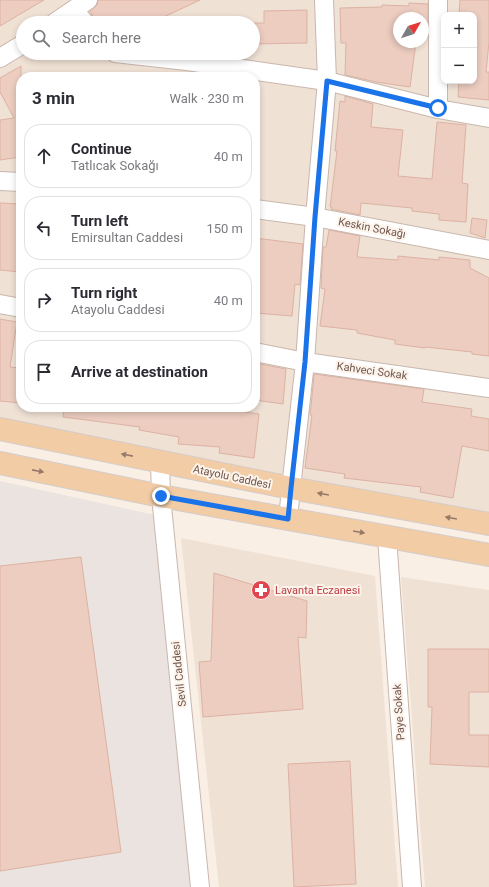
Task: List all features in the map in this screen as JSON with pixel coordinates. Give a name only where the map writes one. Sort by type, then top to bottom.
[{"type":"main road","name":"Atayolu Caddesi","points":[[0,429],[291,488],[489,524]]},
{"type":"main road","points":[[0,463],[161,496],[489,555]]},
{"type":"street","points":[[288,519],[305,362],[315,217],[327,81],[324,0]]},
{"type":"street","points":[[438,0],[438,108]]},
{"type":"street","points":[[70,16],[82,11]]},
{"type":"street","points":[[0,58],[16,48]]},
{"type":"street","points":[[178,60],[327,81],[438,108],[489,118]]},
{"type":"street","points":[[0,180],[16,182]]},
{"type":"street","name":"Keskin Sokağı","points":[[260,210],[315,217],[489,250]]},
{"type":"street","points":[[0,304],[16,307]]},
{"type":"street","name":"Kahveci Sokak","points":[[260,353],[305,362],[489,388]]},
{"type":"street","name":"Sevil Caddesi","points":[[160,462],[161,496],[200,887]]},
{"type":"street","name":"Paye Sokak","points":[[387,537],[412,887]]},
{"type":"shaded area","points":[[0,0],[489,0],[489,515],[0,421]]},
{"type":"shaded area","points":[[0,481],[155,515],[193,887],[0,887]]},
{"type":"shaded area","points":[[181,538],[375,576],[398,887],[219,887]]},
{"type":"shaded area","points":[[401,577],[489,590],[489,887],[425,887]]},
{"type":"building","points":[[0,0],[44,0],[16,16],[0,26]]},
{"type":"building","points":[[98,0],[200,0],[166,16],[93,16],[90,11],[97,5]]},
{"type":"building","points":[[460,0],[489,0],[489,42],[486,72],[489,72],[489,100],[458,97],[459,84],[477,84],[477,12],[459,12]]},
{"type":"building","points":[[409,3],[428,4],[428,12],[393,12],[393,48],[415,48],[410,87],[376,82],[345,75],[346,43],[341,43],[340,8],[382,7],[382,5],[409,6]]},
{"type":"building","points":[[307,10],[307,43],[260,44],[260,23],[264,23],[264,11]]},
{"type":"building","points":[[21,66],[21,72],[16,72],[16,158],[0,160],[0,120],[14,118],[0,92],[0,78]]},
{"type":"building","points":[[345,96],[373,104],[371,127],[403,130],[398,176],[432,179],[437,122],[466,125],[462,183],[468,184],[466,222],[439,220],[439,214],[412,211],[412,208],[361,203],[360,215],[331,209],[340,101],[345,102]]},
{"type":"building","points":[[0,203],[16,204],[16,272],[0,270]]},
{"type":"building","points":[[472,218],[487,220],[485,238],[470,233]]},
{"type":"building","points":[[329,230],[360,236],[357,257],[398,260],[398,256],[439,260],[439,257],[470,260],[470,268],[489,278],[489,356],[472,354],[472,352],[395,344],[395,340],[357,333],[357,330],[320,326],[325,289],[321,288],[323,247],[326,247]]},
{"type":"building","points":[[260,239],[303,244],[300,285],[295,284],[292,316],[260,313]]},
{"type":"building","points":[[0,319],[16,322],[10,367],[16,368],[16,403],[0,401]]},
{"type":"building","points":[[260,364],[286,369],[283,404],[260,401]]},
{"type":"building","points":[[314,374],[424,389],[422,402],[472,409],[471,416],[489,419],[489,451],[462,446],[453,498],[420,492],[421,487],[344,478],[345,474],[305,468],[312,415],[310,415]]},
{"type":"building","points":[[64,412],[245,412],[259,414],[254,458],[219,453],[220,447],[178,444],[179,437],[139,430],[140,427],[63,417]]},
{"type":"building","points":[[81,557],[121,852],[0,871],[0,566]]},
{"type":"building","points":[[214,573],[307,601],[306,638],[298,637],[303,709],[203,717],[199,662],[211,661]]},
{"type":"building","points":[[428,649],[489,649],[489,692],[469,692],[469,735],[489,735],[489,767],[430,764],[432,707],[428,707]]},
{"type":"building","points":[[350,761],[356,884],[294,887],[288,764]]},
{"type":"place","name":"Lavanta Eczanesi","points":[[261,590]]},
{"type":"route","points":[[161,496],[288,519],[305,362],[315,217],[327,81],[438,108]]}]
